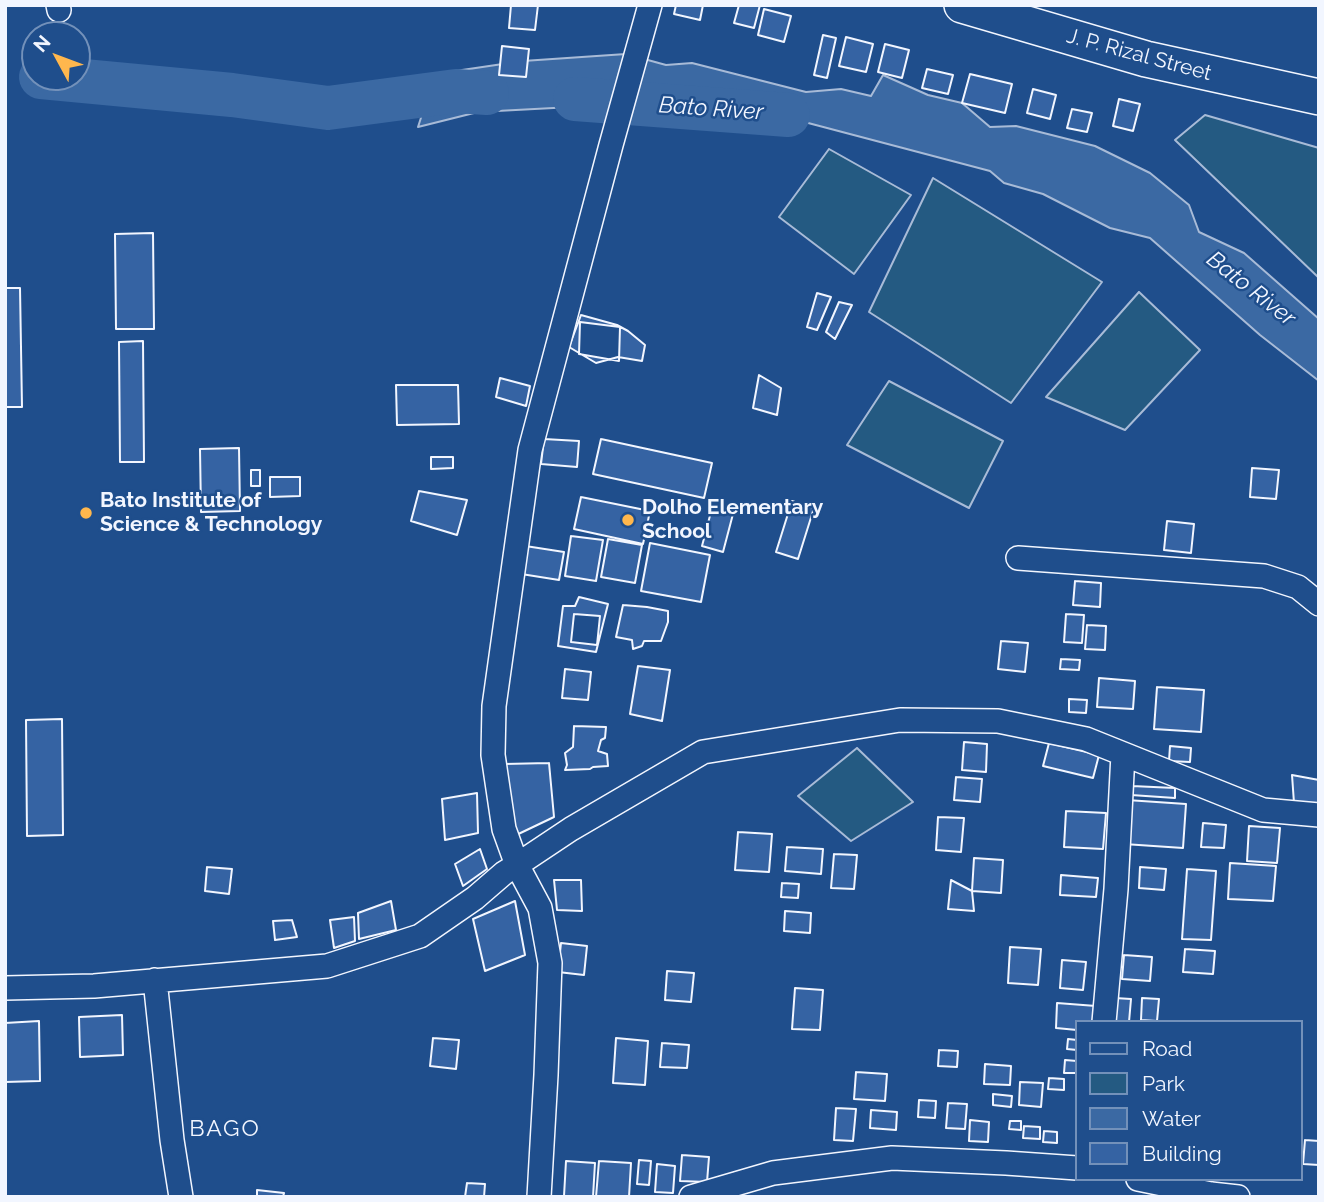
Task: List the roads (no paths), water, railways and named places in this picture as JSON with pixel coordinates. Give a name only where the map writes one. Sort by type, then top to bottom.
[{"type":"main road","name":"J. P. Rizal Street","points":[[961,5],[1146,59],[1319,97]]},
{"type":"street","points":[[539,1197],[550,962],[540,908],[517,864],[504,829],[493,755],[494,706],[530,450],[650,7]]},
{"type":"street","points":[[1018,558],[1264,576],[1298,587],[1319,604]]},
{"type":"street","points":[[5,988],[94,986],[327,966],[420,936],[475,898],[517,864],[571,829],[703,752],[900,720],[998,721],[1086,739],[1264,810],[1319,815]]},
{"type":"street","points":[[1104,1020],[1116,889],[1123,754]]},
{"type":"street","points":[[155,981],[172,1140],[181,1197]]},
{"type":"street","points":[[691,1197],[772,1173],[891,1158],[1076,1168]]},
{"type":"street","points":[[1148,1181],[1238,1197]]},
{"type":"water","points":[[626,54],[666,65],[692,63],[806,92],[841,89],[871,96],[883,75],[928,95],[962,103],[990,127],[1016,126],[1095,146],[1150,173],[1189,205],[1199,232],[1244,253],[1319,319],[1319,381],[1260,335],[1150,238],[1110,228],[1043,194],[1004,183],[990,171],[793,119],[767,120],[727,110],[701,112],[644,99],[610,105],[478,112],[418,127],[435,74],[523,61]]},
{"type":"waterway","name":"Bato River","points":[[91,82],[232,95],[328,108],[456,91],[487,93]]},
{"type":"waterway","name":"Bato River","points":[[575,99],[788,115]]},
{"type":"place","name":"Bato Institute of Science & Technology","points":[[86,513]]},
{"type":"place","name":"Dolho Elementary School","points":[[628,520]]},
{"type":"district","name":"BAGO","points":[[225,1129]]}]
